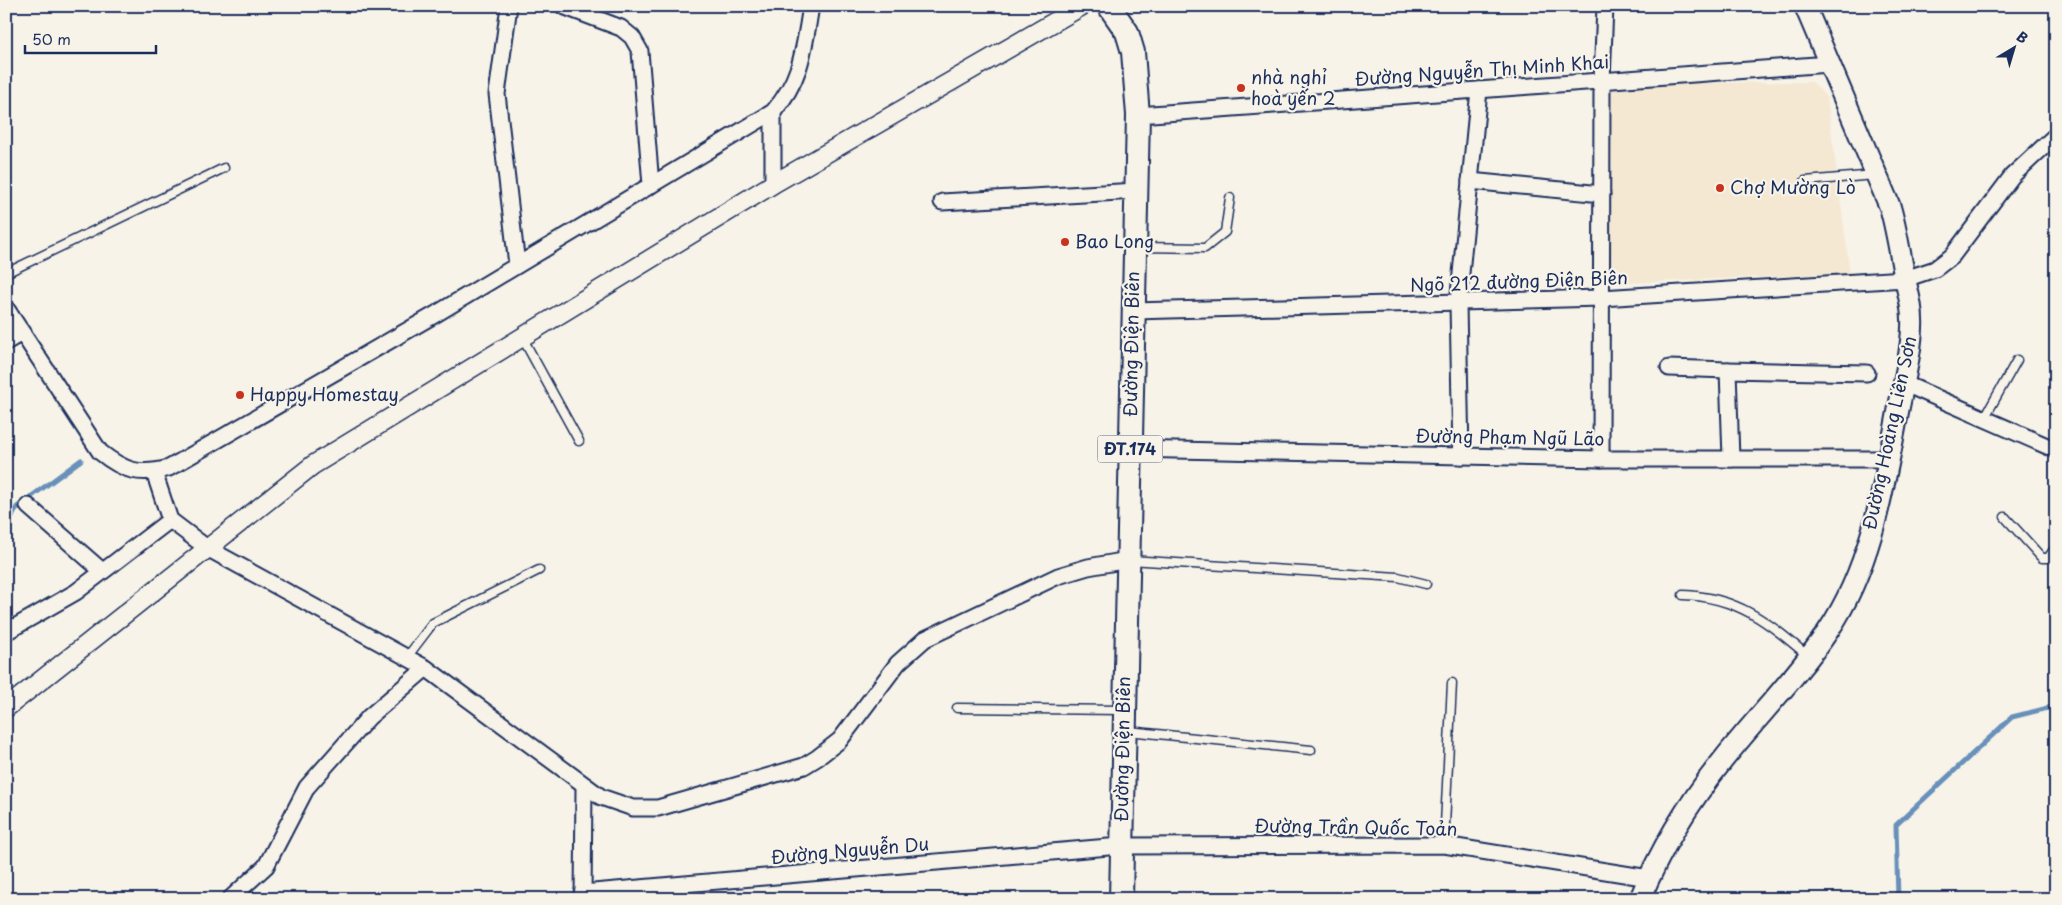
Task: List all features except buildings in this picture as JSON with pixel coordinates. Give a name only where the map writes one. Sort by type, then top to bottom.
[{"type":"main road","name":"Đường Điện Biên","points":[[1109,6],[1127,32],[1133,52],[1138,115],[1120,846],[1121,899]]},
{"type":"main road","name":"Đường Hoàng Liên Sơn","points":[[1640,899],[1649,878],[1687,811],[1722,761],[1809,657],[1828,631],[1850,592],[1876,517],[1904,383],[1912,329],[1911,298],[1905,279],[1898,237],[1890,207],[1805,6]]},
{"type":"street","points":[[509,6],[498,94],[517,265]]},
{"type":"street","points":[[563,6],[621,28],[632,36],[640,52],[651,186]]},
{"type":"street","points":[[6,308],[100,452],[115,464],[132,472],[154,472],[169,468],[651,186],[772,112],[789,91],[800,67],[811,6]]},
{"type":"street","points":[[6,708],[313,465],[773,184],[1082,6]]},
{"type":"street","points":[[1601,459],[1602,81],[1605,6]]},
{"type":"street","name":"Đường Nguyễn Thị Minh Khai","points":[[1138,115],[1829,64]]},
{"type":"street","points":[[1460,456],[1458,304],[1479,90]]},
{"type":"street","points":[[772,112],[773,184]]},
{"type":"street","name":"Ngõ 212 đường Điện Biên","points":[[1134,311],[1458,304],[1602,298],[1905,279],[1935,269],[1952,256],[2012,176],[2056,135]]},
{"type":"street","points":[[1470,181],[1602,194]]},
{"type":"street","points":[[942,202],[1137,191]]},
{"type":"street","points":[[6,342],[22,332]]},
{"type":"street","points":[[1669,368],[1867,374]]},
{"type":"street","points":[[1728,370],[1731,459]]},
{"type":"street","points":[[1904,383],[2055,448]]},
{"type":"street","name":"Đường Phạm Ngũ Lão","points":[[1130,449],[1601,459],[1889,459]]},
{"type":"street","points":[[154,472],[170,520],[207,548],[426,668],[584,786],[617,804],[633,808],[658,808],[804,766],[818,758],[840,740],[898,663],[925,639],[1058,576],[1088,567],[1128,560]]},
{"type":"street","points":[[28,506],[102,571]]},
{"type":"street","points":[[6,632],[76,592],[170,520]]},
{"type":"street","points":[[230,899],[266,866],[307,787],[369,717],[426,668]]},
{"type":"street","points":[[582,896],[584,786]]},
{"type":"street","name":"Đường Trần Quốc Toản","points":[[1120,846],[1444,845],[1649,878]]},
{"type":"street","name":"Đường Nguyễn Du","points":[[582,896],[1120,846]]},
{"type":"lane","points":[[6,273],[224,168]]},
{"type":"lane","points":[[1805,181],[1876,175]]},
{"type":"lane","points":[[1134,247],[1205,248],[1225,232],[1230,198]]},
{"type":"lane","points":[[522,337],[579,441]]},
{"type":"lane","points":[[1985,417],[2017,360]]},
{"type":"lane","points":[[2005,517],[2042,558],[2048,558],[2056,547]]},
{"type":"lane","points":[[1128,560],[1398,577],[1426,584]]},
{"type":"lane","points":[[407,657],[433,623],[540,570]]},
{"type":"lane","points":[[1683,595],[1708,596],[1730,602],[1758,617],[1809,657]]},
{"type":"lane","points":[[1444,845],[1452,683]]},
{"type":"lane","points":[[957,708],[1124,720],[1311,750]]},
{"type":"shaded area","name":"Chợ Mường Lò","points":[[1813,82],[1827,98],[1850,273],[1607,284],[1598,102],[1615,83]]},
{"type":"waterway","points":[[6,528],[17,507],[81,460]]},
{"type":"waterway","points":[[1898,899],[1896,825],[2012,717],[2056,706]]},
{"type":"place","name":"nhà nghỉ hoà yến 2","points":[[1241,88]]},
{"type":"place","name":"Chợ Mường Lò","points":[[1720,188]]},
{"type":"place","name":"Bao Long","points":[[1065,242]]},
{"type":"place","name":"Happy Homestay","points":[[240,395]]}]
